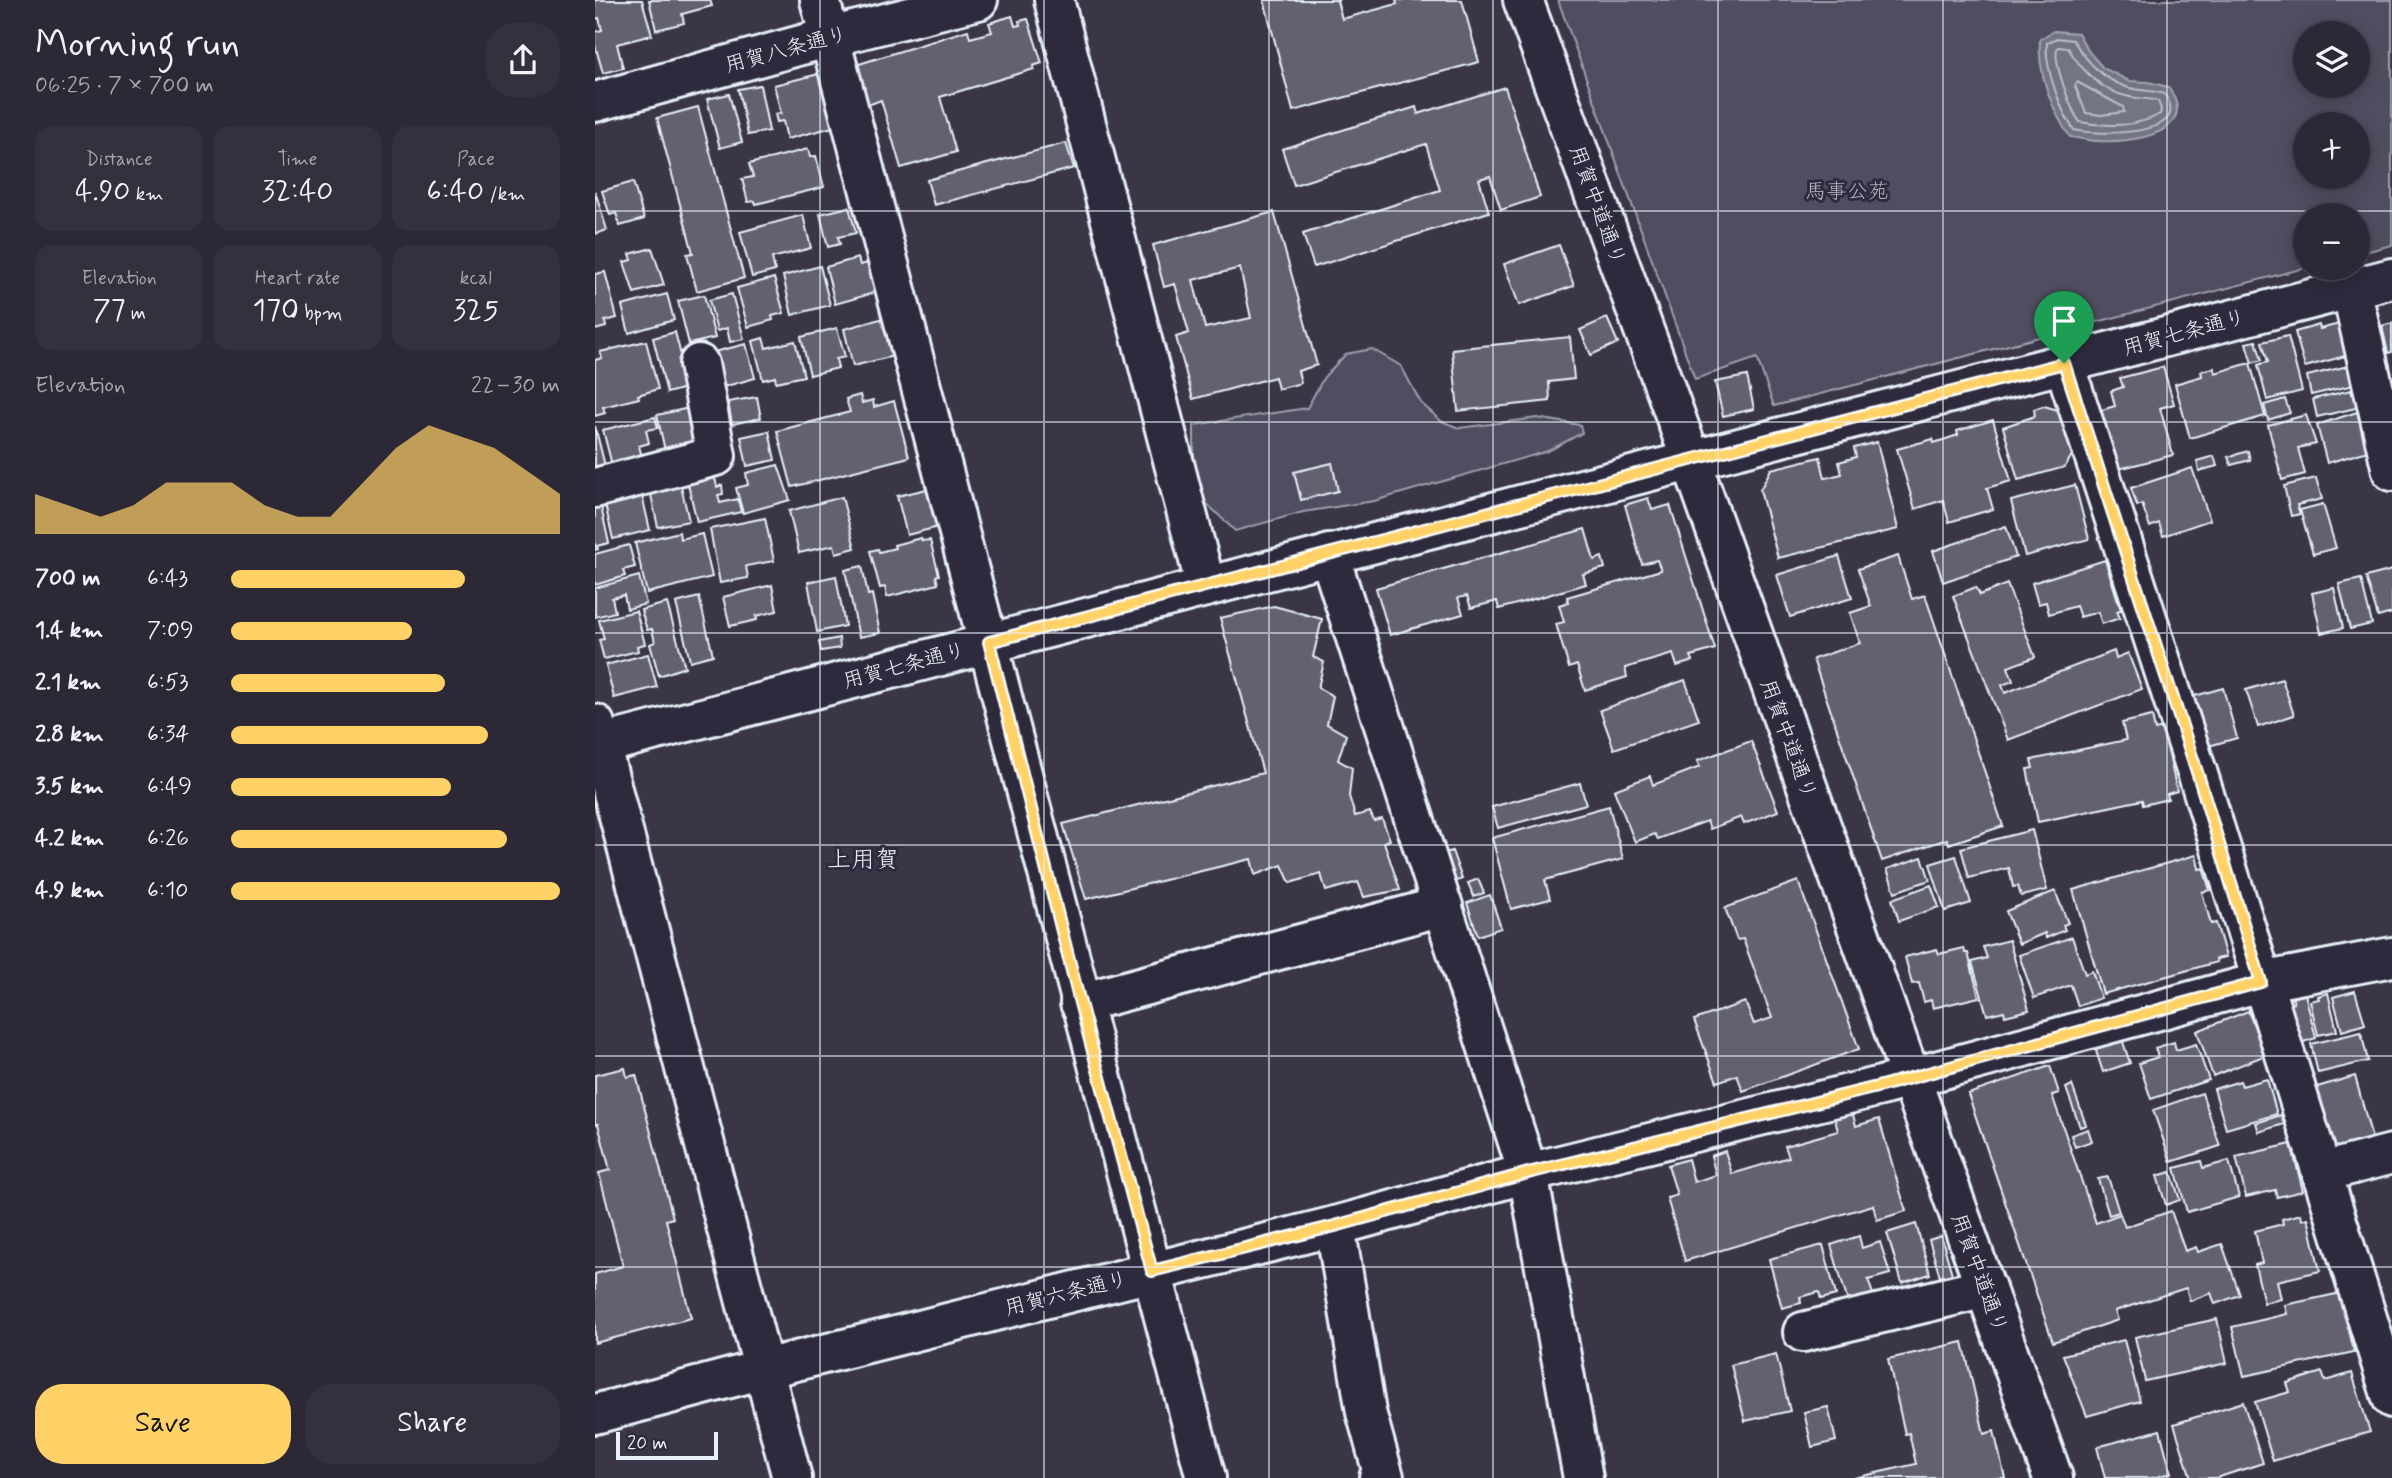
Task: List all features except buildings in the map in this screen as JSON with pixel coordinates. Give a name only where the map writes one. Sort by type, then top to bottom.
[{"type":"street","points":[[820,0],[1206,1478]]},
{"type":"street","name":"用賀八条通り","points":[[595,102],[830,37],[978,0]]},
{"type":"street","points":[[1053,0],[1206,587]]},
{"type":"street","name":"用賀中道通り","points":[[1523,0],[1691,461],[2053,1478]]},
{"type":"street","name":"用賀七条通り","points":[[597,738],[1206,587],[2392,278]]},
{"type":"street","points":[[2351,288],[2392,471]]},
{"type":"street","points":[[2064,363],[2199,778],[2392,1398]]},
{"type":"street","points":[[595,488],[716,456],[699,364]]},
{"type":"street","points":[[1329,554],[1528,1173],[1583,1478]]},
{"type":"street","points":[[597,738],[792,1478]]},
{"type":"street","points":[[1080,1003],[1443,906]]},
{"type":"street","name":"用賀六条通り","points":[[595,1414],[1335,1226],[1528,1173],[1911,1078],[2261,982],[2392,957]]},
{"type":"street","points":[[2323,1172],[2392,1154]]},
{"type":"street","points":[[1335,1226],[1366,1412],[1384,1477],[1379,1478]]},
{"type":"street","points":[[1803,1332],[1986,1288]]},
{"type":"green space","name":"馬事公苑","points":[[1558,0],[2392,0],[2392,245],[2370,251],[2370,203],[2293,203],[2293,271],[1774,406],[1757,358],[1695,379]]},
{"type":"green space","points":[[1372,349],[1401,366],[1421,403],[1441,421],[1459,428],[1537,418],[1580,425],[1582,433],[1548,451],[1374,501],[1303,512],[1235,531],[1203,500],[1194,461],[1194,425],[1307,408],[1324,377],[1346,354]]},
{"type":"water","points":[[2054,31],[2078,33],[2103,68],[2129,81],[2168,87],[2176,103],[2176,116],[2158,132],[2143,137],[2095,141],[2070,137],[2052,103],[2041,64],[2040,39]]},
{"type":"district","name":"上用賀","points":[[863,859]]},
{"type":"route","points":[[2064,363],[2199,778],[2261,982],[1881,1086],[1528,1173],[1335,1226],[1152,1271],[1080,1003],[989,642],[2064,363]]}]
